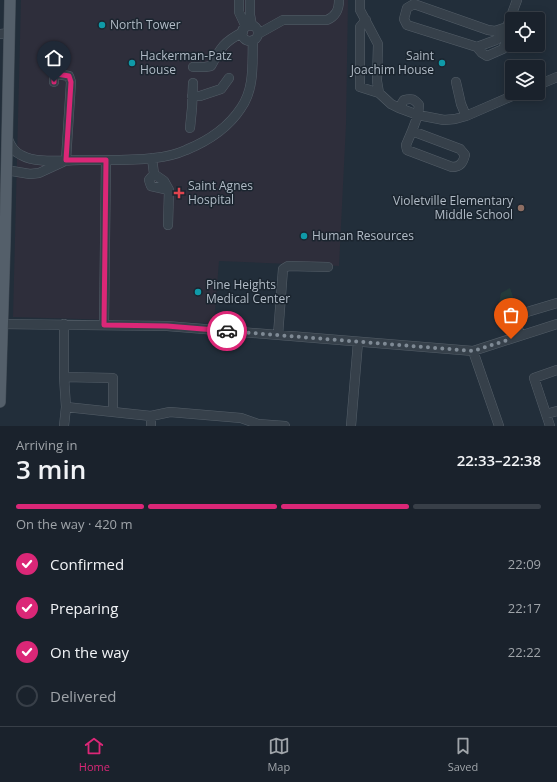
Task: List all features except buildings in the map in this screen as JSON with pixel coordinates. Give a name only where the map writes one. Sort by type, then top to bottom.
[{"type":"main road","points":[[0,402],[4,163],[7,134],[4,116],[5,33],[10,0]]},
{"type":"street","points":[[239,0],[239,12],[247,28]]},
{"type":"street","points":[[250,0],[250,15],[247,28],[243,35],[246,40],[255,37],[283,20],[327,20],[333,17],[337,12],[339,0]]},
{"type":"street","points":[[360,0],[360,10],[378,44],[379,93]]},
{"type":"street","points":[[512,12],[517,0]]},
{"type":"street","points":[[414,4],[495,31],[505,31],[496,40],[477,47],[407,25],[404,19],[407,8],[414,4]]},
{"type":"street","points":[[366,20],[360,27],[360,87],[379,93],[391,104],[399,108],[418,115],[444,120],[466,116],[505,99]]},
{"type":"street","points":[[7,134],[12,149],[21,156],[47,161],[152,158],[188,150],[207,140],[223,129],[242,107],[249,91],[252,78],[256,29],[247,28],[234,36],[220,49],[211,66],[193,67]]},
{"type":"street","points":[[54,82],[54,76],[57,74],[69,76],[71,82],[66,160]]},
{"type":"street","points":[[545,82],[557,77]]},
{"type":"street","points":[[192,96],[200,96],[221,89],[229,78]]},
{"type":"street","points":[[456,82],[461,104],[466,116]]},
{"type":"street","points":[[190,128],[193,83]]},
{"type":"street","points":[[399,108],[404,100],[410,98],[419,105],[418,115],[406,145],[407,150],[452,167],[457,167],[462,164],[465,155],[460,149],[412,131]]},
{"type":"street","points":[[152,158],[154,174],[164,181],[169,190],[168,225]]},
{"type":"street","points":[[4,163],[30,174],[34,174],[66,160]]},
{"type":"street","points":[[104,325],[106,160]]},
{"type":"street","points":[[278,335],[283,269],[288,266],[328,266]]},
{"type":"street","points":[[520,336],[517,324],[518,319],[527,312],[557,303]]},
{"type":"street","points":[[1,324],[167,326],[473,351],[557,324]]},
{"type":"street","points":[[64,324],[64,377],[66,407],[64,426]]},
{"type":"street","points":[[351,426],[358,342]]},
{"type":"street","points":[[473,351],[499,426]]},
{"type":"street","points":[[550,426],[534,378],[557,370]]},
{"type":"street","points":[[64,377],[113,378],[113,412]]},
{"type":"street","points":[[66,407],[151,416],[170,412],[186,413],[241,418],[258,424],[284,426]]},
{"type":"street","points":[[546,414],[557,411]]},
{"type":"street","points":[[151,416],[151,426]]},
{"type":"shaded area","name":"Saint Agnes Hospital","points":[[21,0],[348,0],[346,125],[339,266],[219,261],[214,323],[13,317]]},
{"type":"green space","points":[[510,288],[516,306],[497,313],[501,293]]},
{"type":"way so far","points":[[227,331],[473,351],[511,339]]},
{"type":"place","name":"North Tower","points":[[102,25]]},
{"type":"place","name":"Hackerman-Patz House","points":[[132,63]]},
{"type":"place","name":"Saint Joachim House","points":[[442,63]]},
{"type":"place","name":"Saint Agnes Hospital","points":[[179,193]]},
{"type":"place","name":"Violetville Elementary Middle School","points":[[521,208]]},
{"type":"place","name":"Human Resources","points":[[304,236]]},
{"type":"place","name":"Pine Heights Medical Center","points":[[198,292]]},
{"type":"route","points":[[54,82],[54,76],[57,74],[64,74],[69,76],[71,82],[66,160],[106,160],[104,325],[167,326],[227,331]]}]
